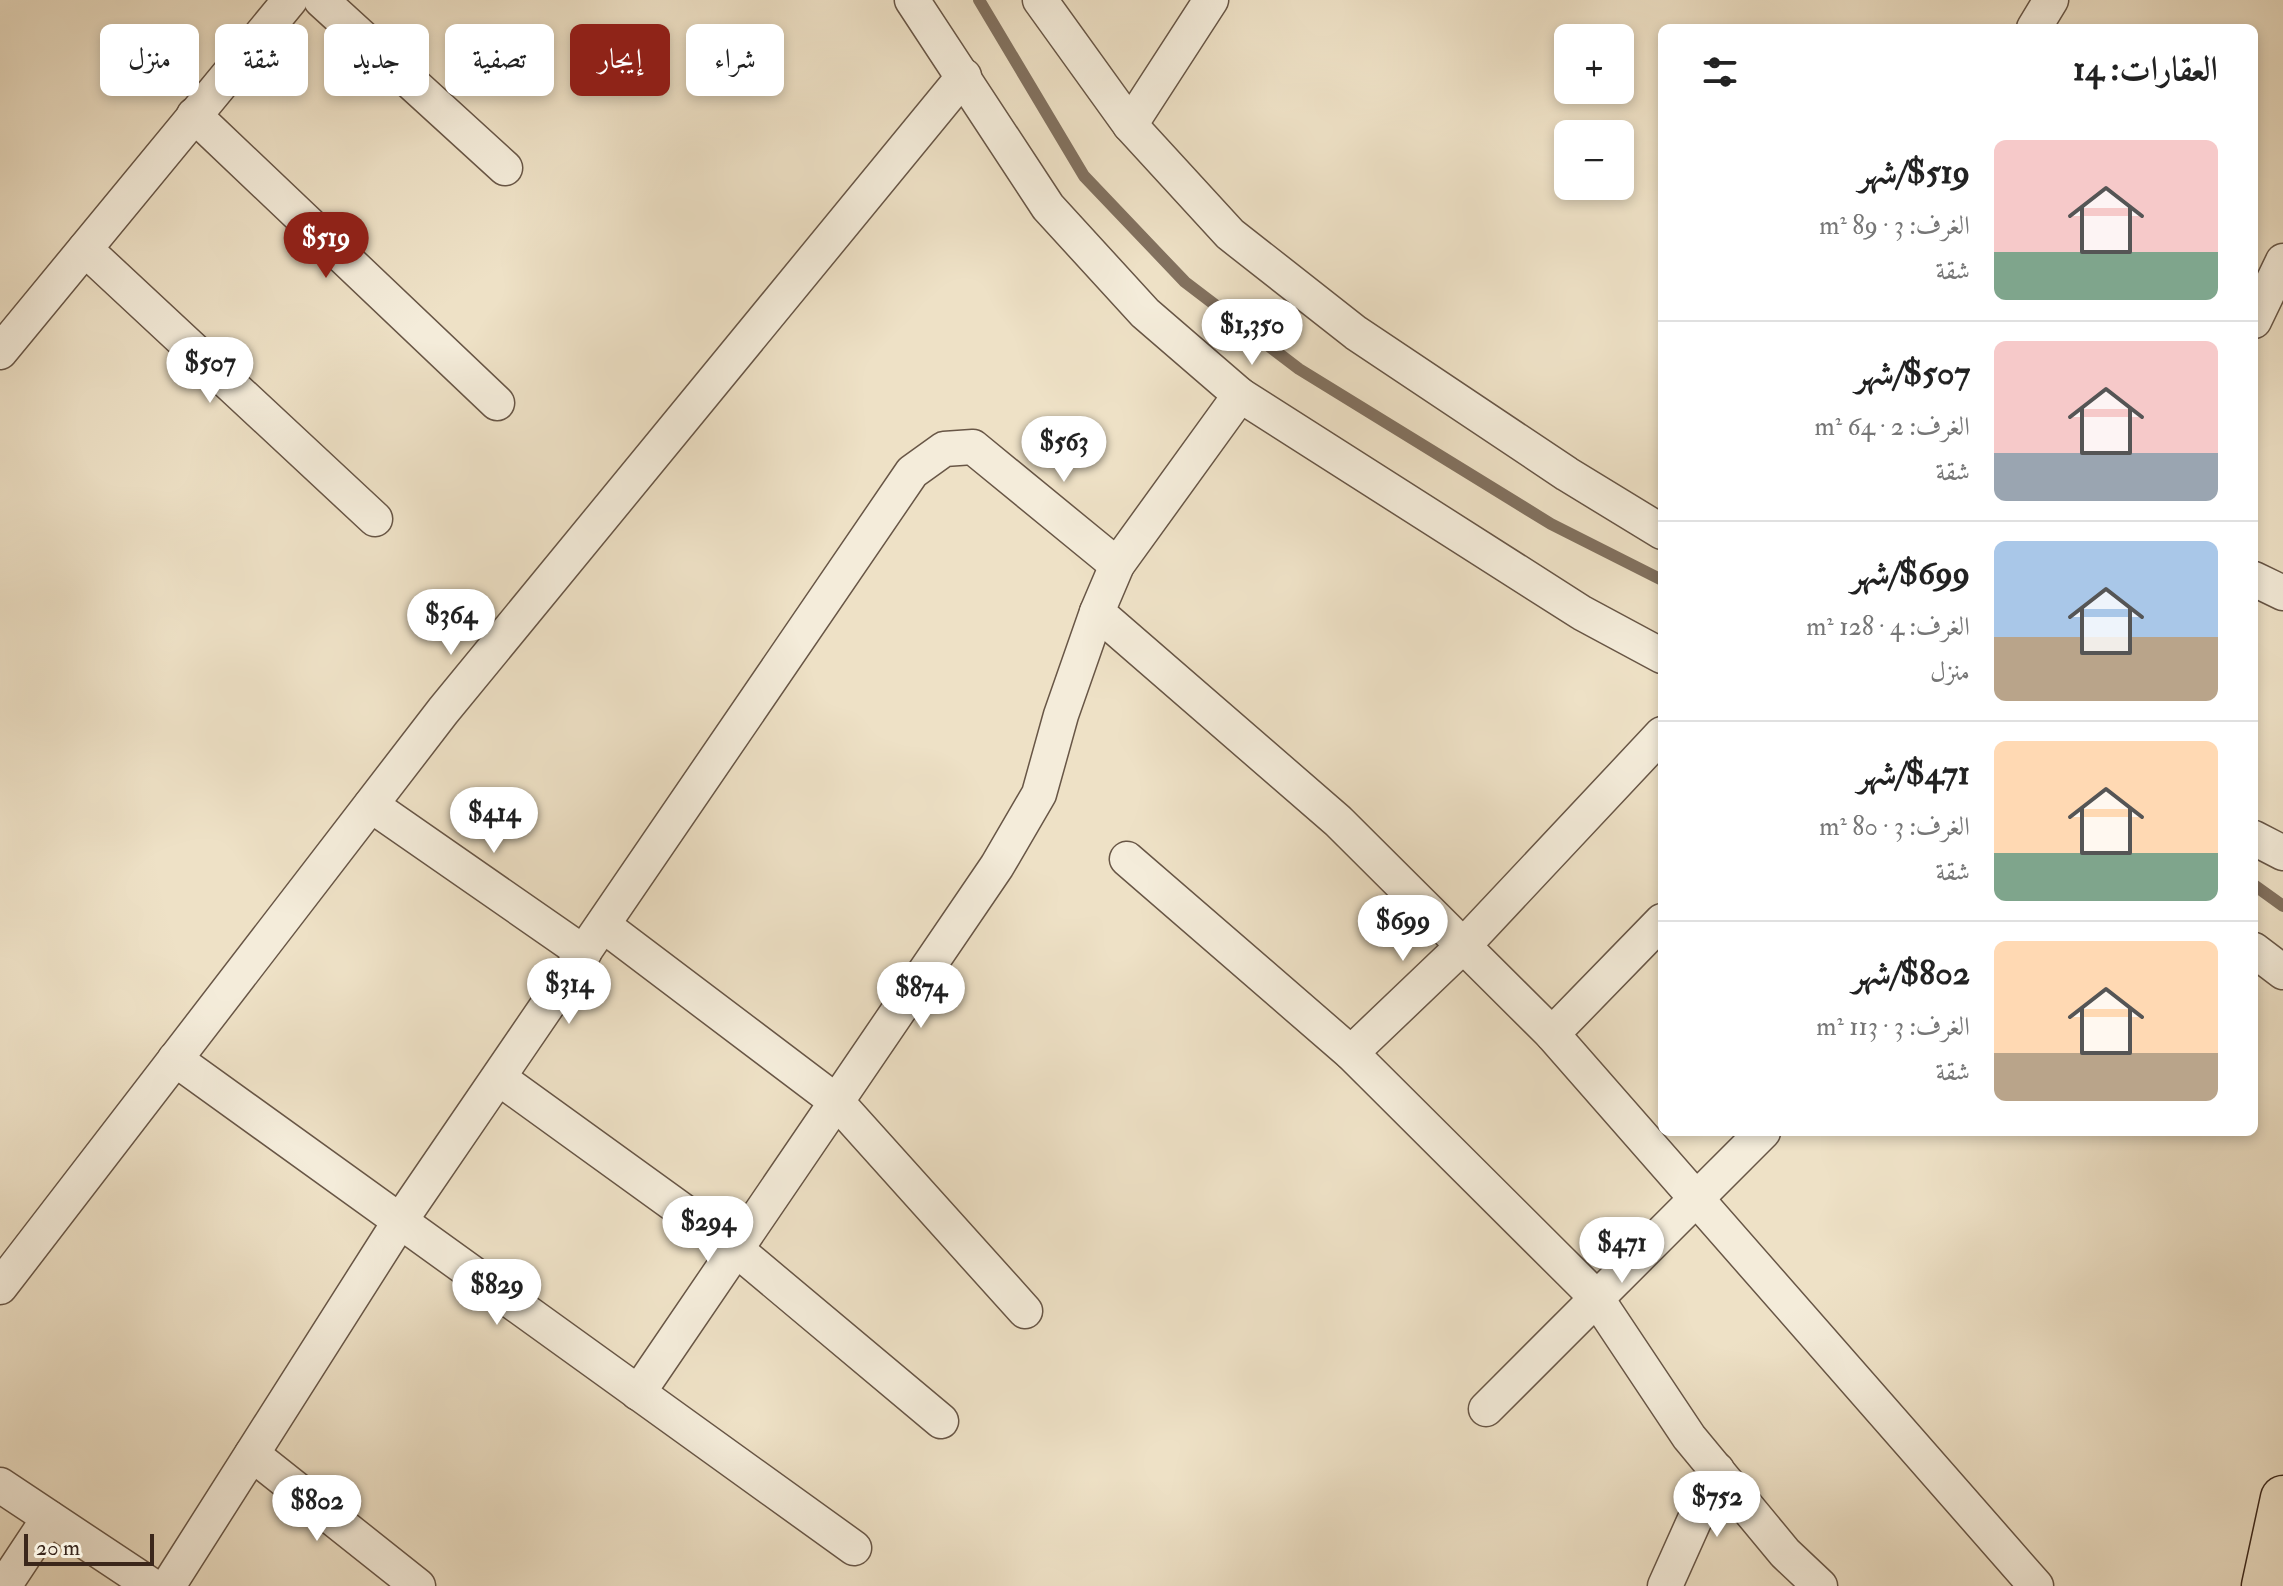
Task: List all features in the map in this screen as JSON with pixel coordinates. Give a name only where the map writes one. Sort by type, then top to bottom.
[{"type":"highway","points":[[2264,1586],[2283,1498]]},
{"type":"street","points":[[0,352],[290,0]]},
{"type":"street","points":[[321,0],[505,168]]},
{"type":"street","points":[[912,0],[1048,207],[1145,313],[1240,395],[1582,613],[1658,654]]},
{"type":"street","points":[[1040,0],[1130,125],[1230,234],[1356,333],[1567,474],[1658,530]]},
{"type":"street","points":[[1130,125],[1211,0]]},
{"type":"street","points":[[2036,24],[2051,0]]},
{"type":"street","points":[[0,1287],[443,711],[964,76]]},
{"type":"street","points":[[194,115],[497,403]]},
{"type":"street","points":[[85,249],[375,519]]},
{"type":"street","points":[[2258,313],[2283,261]]},
{"type":"street","points":[[638,1393],[997,866],[1039,794],[1061,715],[1117,565],[1240,395]]},
{"type":"street","points":[[168,1586],[400,1221],[912,472],[944,449],[973,447],[1117,565]]},
{"type":"street","points":[[2258,581],[2283,593]]},
{"type":"street","points":[[1097,612],[1338,821],[1552,1034],[2036,1586]]},
{"type":"street","points":[[1351,1053],[1464,945],[1658,738]]},
{"type":"street","points":[[371,805],[584,953]]},
{"type":"street","points":[[2258,840],[2283,853]]},
{"type":"street","points":[[1127,859],[1351,1053],[1595,1296],[1689,1437],[1785,1553],[1820,1586]]},
{"type":"street","points":[[603,925],[837,1102],[1025,1311]]},
{"type":"street","points":[[1552,1034],[1658,925]]},
{"type":"street","points":[[2258,953],[2283,972]]},
{"type":"street","points":[[175,1059],[854,1548]]},
{"type":"street","points":[[499,1078],[737,1250],[941,1421]]},
{"type":"street","points":[[1486,1409],[1595,1296],[1759,1136]]},
{"type":"street","points":[[252,1454],[418,1586]]},
{"type":"street","points":[[1665,1586],[1717,1470]]},
{"type":"street","points":[[0,1485],[152,1586]]},
{"type":"street","points":[[4,1586],[49,1518]]},
{"type":"waterway","points":[[979,0],[1084,176],[1185,282],[1299,369],[1551,524],[1658,578]]},
{"type":"waterway","points":[[2258,888],[2283,906]]}]
